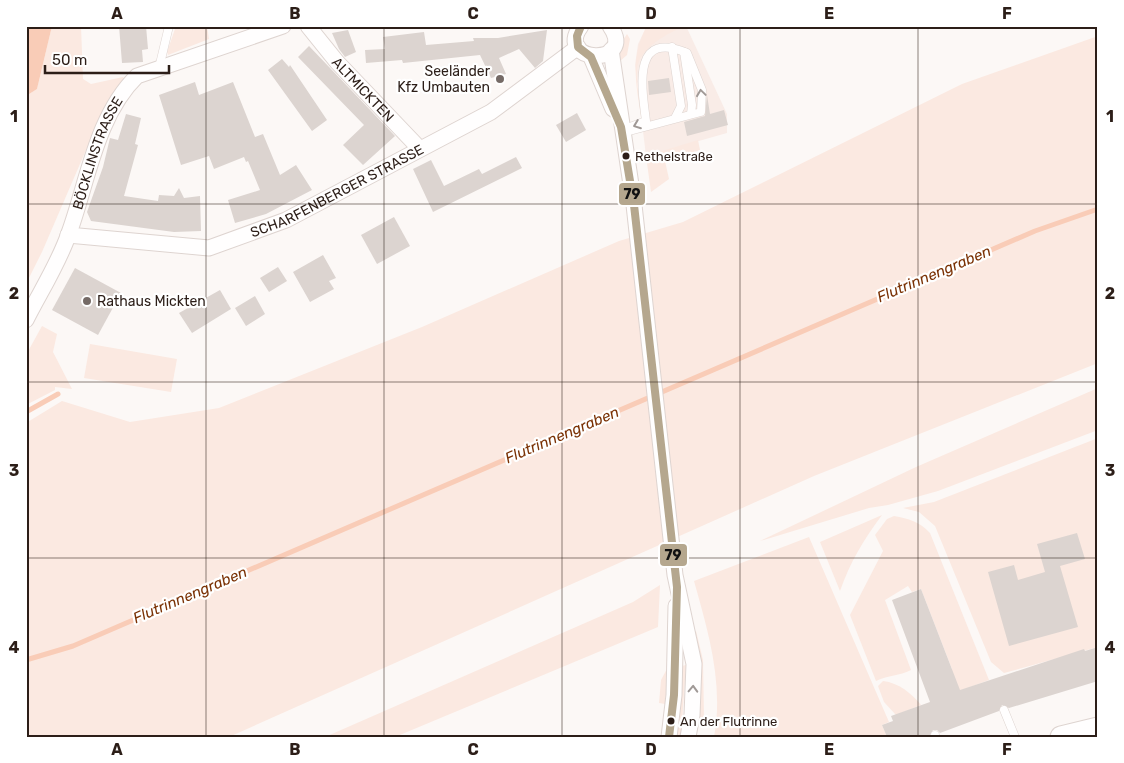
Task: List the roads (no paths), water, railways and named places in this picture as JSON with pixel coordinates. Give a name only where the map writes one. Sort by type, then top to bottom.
[{"type":"street","points":[[159,70],[283,26]]},
{"type":"street","name":"ALTMICKTEN","points":[[308,26],[337,62],[420,149]]},
{"type":"street","points":[[581,26],[577,36],[578,47],[591,57],[621,130]]},
{"type":"street","points":[[591,57],[602,57],[612,38],[625,26]]},
{"type":"street","points":[[612,38],[621,130],[635,222],[676,581],[694,664],[692,715],[688,737]]},
{"type":"street","name":"SCHARFENBERGER STRASSE","points":[[68,236],[209,248],[286,220],[490,112],[578,47]]},
{"type":"street","name":"BÖCKLINSTRASSE","points":[[26,320],[68,236],[100,134],[123,90],[137,76],[159,70]]},
{"type":"street","points":[[669,737],[674,695],[676,581]]},
{"type":"street","points":[[1061,737],[1098,728]]},
{"type":"lane","points":[[159,70],[162,50],[169,26]]},
{"type":"lane","points":[[672,47],[681,106],[675,118]]},
{"type":"lane","points":[[672,47],[684,51],[692,105],[691,114],[621,130],[646,121],[641,80],[642,66],[648,56],[656,49],[672,47]]},
{"type":"lane","points":[[1004,710],[1015,737]]},
{"type":"waterway","name":"Flutrinnengraben","points":[[26,660],[73,646],[1035,231],[1098,209]]},
{"type":"waterway","points":[[26,412],[58,394]]},
{"type":"place","name":"Seeländer Kfz Umbauten","points":[[500,79]]},
{"type":"place","name":"Rethelstraße","points":[[626,156]]},
{"type":"place","name":"Rathaus Mickten","points":[[87,301]]},
{"type":"place","name":"An der Flutrinne","points":[[671,721]]}]
